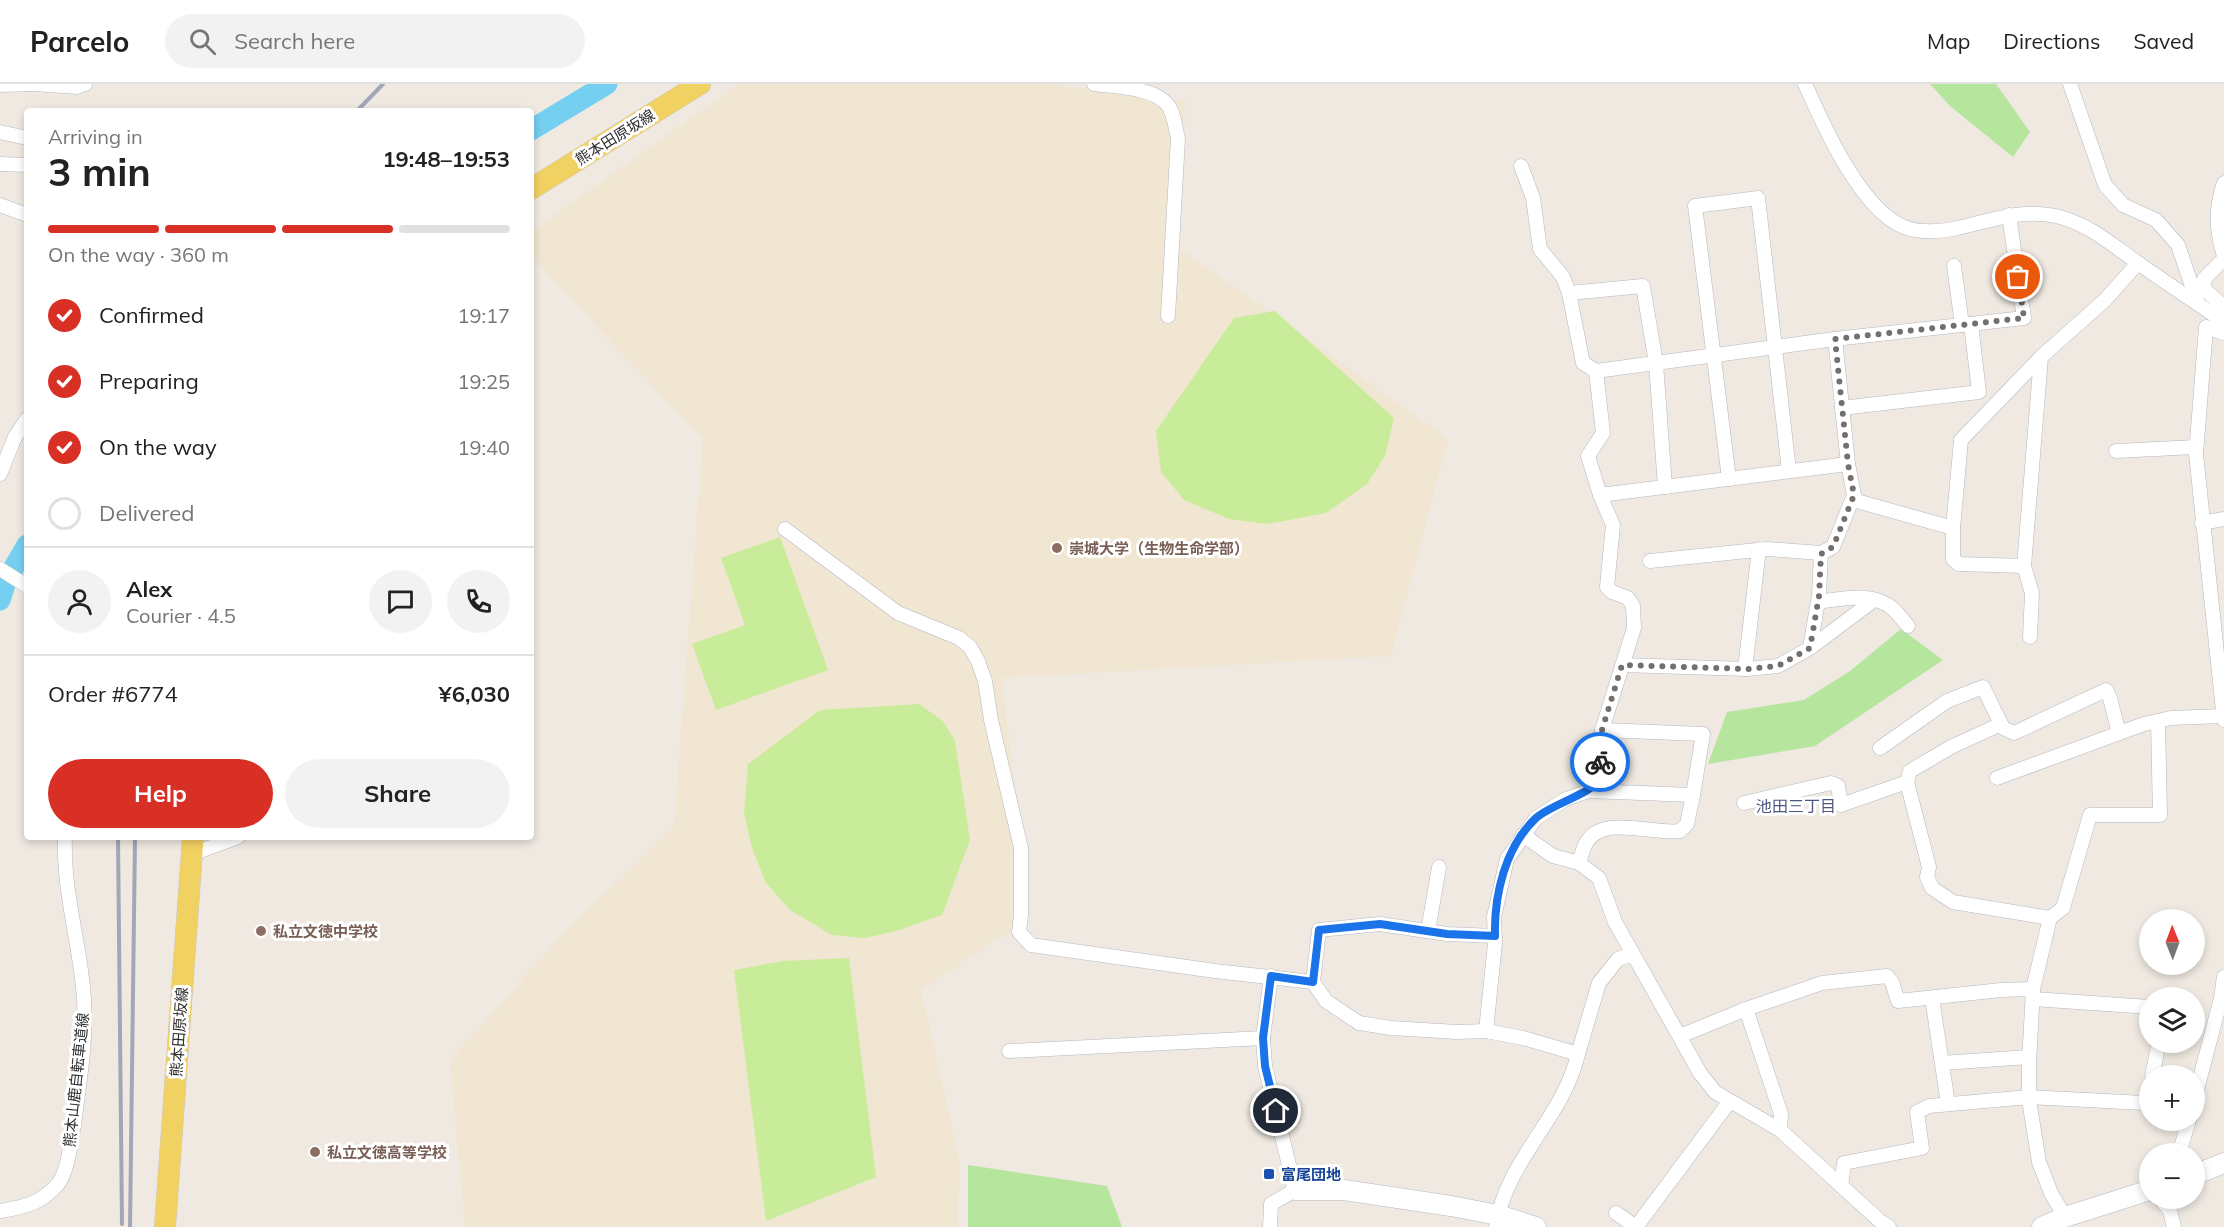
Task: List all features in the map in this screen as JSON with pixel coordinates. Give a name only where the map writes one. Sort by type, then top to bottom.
[{"type":"main road","name":"熊本田原坂線","points":[[534,187],[692,86]]},
{"type":"main road","name":"熊本田原坂線","points":[[165,1227],[193,845]]},
{"type":"street","points":[[0,94],[34,84]]},
{"type":"street","points":[[0,85],[34,84],[77,87],[85,84]]},
{"type":"street","points":[[1094,84],[1142,90],[1166,102],[1173,117],[1178,138],[1168,316]]},
{"type":"street","points":[[1804,84],[1859,188],[1881,212],[1904,227],[1931,232],[2008,215],[2032,213],[2055,216],[2083,225],[2102,236],[2224,322]]},
{"type":"street","points":[[2070,84],[2105,185],[2123,205],[2156,220],[2178,245],[2198,304]]},
{"type":"street","points":[[0,132],[24,137]]},
{"type":"street","points":[[0,164],[24,165]]},
{"type":"street","points":[[1521,166],[1533,198],[1540,249],[1563,277],[1569,293],[1583,363],[1596,371],[1835,339],[2024,318],[2008,215]]},
{"type":"street","points":[[2224,183],[2217,208],[2218,238],[2224,257],[2204,279],[2204,289],[2224,307]]},
{"type":"street","points":[[1729,479],[1695,206],[1716,203],[1758,198],[1789,471]]},
{"type":"street","points":[[0,205],[24,214]]},
{"type":"street","points":[[2024,566],[1959,564],[1955,561],[1953,528],[1961,440],[2041,357],[2104,300],[2138,263]]},
{"type":"street","points":[[1842,408],[1979,392],[1954,266]]},
{"type":"street","points":[[1569,293],[1643,286],[1656,363],[1665,487]]},
{"type":"street","points":[[1997,778],[2158,721],[2171,718],[2224,718],[2214,609],[2202,523],[2196,447],[2206,327],[2224,333]]},
{"type":"street","points":[[1650,561],[1759,549],[1821,554],[1833,547],[1854,500],[1835,339]]},
{"type":"street","points":[[2030,637],[2032,593],[2024,566],[2041,357]]},
{"type":"street","points":[[1589,791],[1598,781],[1602,730],[1634,628],[1633,606],[1628,598],[1612,592],[1607,587],[1613,525],[1600,495],[1588,456],[1603,434],[1596,371]]},
{"type":"street","points":[[0,474],[15,437],[24,424]]},
{"type":"street","points":[[2116,451],[2196,447]]},
{"type":"street","points":[[1600,495],[1848,464]]},
{"type":"street","points":[[1854,500],[1953,528]]},
{"type":"street","points":[[2202,523],[2224,519]]},
{"type":"street","points":[[785,529],[898,613],[959,638],[970,647],[985,681],[991,720],[1021,848],[1019,932],[1031,945],[1215,971],[1313,982]]},
{"type":"street","points":[[1746,669],[1759,549]]},
{"type":"street","points":[[1810,648],[1818,602],[1821,554]]},
{"type":"street","points":[[0,569],[24,584]]},
{"type":"street","points":[[1818,602],[1862,597],[1874,600],[1890,606],[1908,626]]},
{"type":"street","points":[[1622,665],[1746,669],[1778,666],[1810,648],[1874,600]]},
{"type":"street","points":[[1880,748],[1947,701],[1983,687],[2002,728],[2013,733],[2106,690],[2119,733]]},
{"type":"street","points":[[2065,1217],[2051,1193],[2039,1162],[2029,1097],[2033,994],[2050,918],[2063,909],[2090,815],[2160,815],[2158,721]]},
{"type":"street","points":[[2001,724],[1951,747],[1910,771],[1907,782],[1929,867],[1927,877],[1932,888],[1953,902],[2050,918]]},
{"type":"street","points":[[1579,863],[1586,843],[1599,830],[1614,827],[1667,833],[1680,831],[1687,824],[1694,795],[1703,734],[1602,730]]},
{"type":"street","points":[[1744,803],[1831,783],[1838,786],[1841,805],[1907,782]]},
{"type":"street","points":[[1486,1031],[1495,936],[1494,917],[1507,859],[1536,818],[1566,799],[1589,791],[1694,795]]},
{"type":"street","points":[[1522,835],[1553,856],[1579,863],[1599,878],[1615,922],[1700,1073],[1715,1092],[1780,1130],[1889,1227]]},
{"type":"street","name":"熊本山鹿自転車道線","points":[[0,1211],[27,1207],[48,1193],[59,1183],[70,1151],[84,1027],[83,988],[64,859],[64,840]]},
{"type":"street","points":[[193,845],[221,840]]},
{"type":"street","points":[[1428,931],[1439,867]]},
{"type":"street","points":[[1495,936],[1447,934],[1380,924],[1319,930],[1313,982],[1326,1001],[1359,1023],[1391,1028],[1457,1032],[1486,1031],[1523,1038],[1578,1054]]},
{"type":"street","points":[[1497,1221],[1517,1167],[1563,1094],[1578,1054],[1599,983],[1618,959],[1633,954]]},
{"type":"street","points":[[1271,976],[1263,1038],[1265,1066],[1295,1190]]},
{"type":"street","points":[[1680,1036],[1746,1009],[1822,983],[1887,976],[1892,982],[1898,1001],[2001,990],[2139,1006]]},
{"type":"street","points":[[2204,1065],[2221,999],[2224,977]]},
{"type":"street","points":[[1932,998],[1948,1104]]},
{"type":"street","points":[[1746,1009],[1781,1114],[1780,1130]]},
{"type":"street","points":[[1009,1051],[1263,1038]]},
{"type":"street","points":[[1942,1063],[2029,1058]]},
{"type":"street","points":[[1841,1186],[1844,1163],[1923,1148],[1917,1112],[1929,1106],[2029,1097],[2139,1103]]},
{"type":"street","points":[[1616,1213],[1636,1227],[1730,1101]]},
{"type":"street","points":[[2205,1170],[2224,1163]]},
{"type":"street","points":[[1270,1227],[1271,1203],[1295,1190],[1344,1190],[1451,1206],[1497,1221],[1536,1227]]},
{"type":"street","points":[[2042,1227],[2065,1217],[2139,1193]]},
{"type":"street","points":[[2168,1209],[2174,1227]]},
{"type":"shaded area","name":"崇城大学（生物生命学部）","points":[[739,84],[1047,84],[1185,101],[1179,248],[1448,439],[1391,656],[1002,678],[1029,918],[921,990],[960,1163],[957,1227],[465,1227],[450,1061],[562,935],[674,827],[703,440],[534,259],[534,230]]},
{"type":"green space","points":[[1930,84],[1996,84],[2030,132],[2013,157],[1950,106]]},
{"type":"green space","points":[[1275,311],[1394,418],[1385,456],[1367,484],[1326,513],[1267,524],[1229,519],[1184,500],[1161,472],[1156,431],[1234,318]]},
{"type":"green space","points":[[780,537],[828,670],[716,710],[692,644],[745,625],[721,558]]},
{"type":"green space","points":[[1901,629],[1943,660],[1815,746],[1708,764],[1727,712],[1804,700],[1850,671]]},
{"type":"green space","points":[[919,704],[943,721],[955,741],[970,840],[942,915],[896,931],[865,938],[832,935],[790,910],[766,883],[752,848],[744,813],[748,764],[820,710]]},
{"type":"green space","points":[[849,958],[876,1177],[766,1221],[734,970],[783,961]]},
{"type":"green space","points":[[968,1165],[1107,1186],[1122,1227],[968,1227]]},
{"type":"waterway","points":[[534,128],[607,84]]},
{"type":"waterway","points":[[0,600],[6,581],[24,550]]},
{"type":"railway","points":[[360,108],[383,84]]},
{"type":"railway","points":[[118,840],[122,1224]]},
{"type":"railway","points":[[130,1227],[135,840]]},
{"type":"way so far","points":[[1600,762],[1602,730],[1622,665],[1748,669],[1778,666],[1810,648],[1819,596],[1821,554],[1833,547],[1854,500],[1835,339],[2024,318],[2018,277]]},
{"type":"place","name":"崇城大学（生物生命学部）","points":[[1057,548]]},
{"type":"place","name":"私立文徳中学校","points":[[261,931]]},
{"type":"place","name":"私立文徳高等学校","points":[[315,1152]]},
{"type":"place","name":"富尾団地","points":[[1269,1174]]},
{"type":"district","name":"池田三丁目","points":[[1796,806]]},
{"type":"route","points":[[1276,1111],[1265,1066],[1263,1038],[1271,976],[1313,982],[1319,930],[1380,924],[1447,934],[1495,936],[1494,917],[1507,859],[1536,818],[1566,799],[1589,791],[1598,781],[1600,762]]}]
